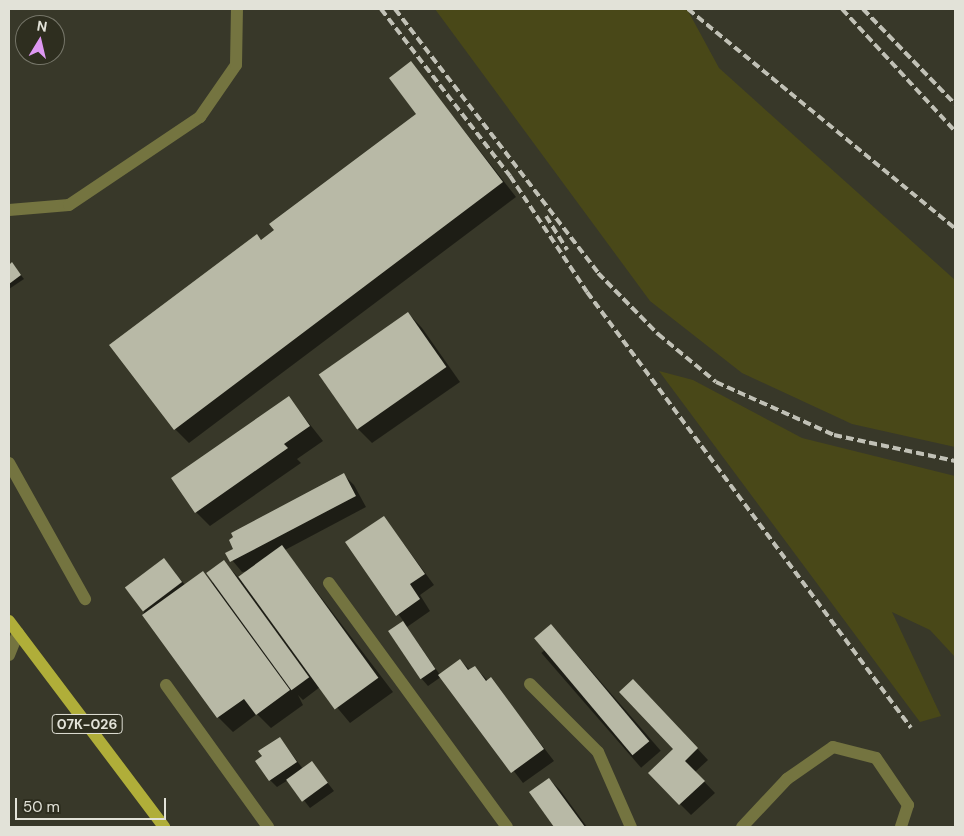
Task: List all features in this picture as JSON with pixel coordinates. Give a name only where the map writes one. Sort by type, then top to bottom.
[{"type":"main road","name":"07К-026","points":[[9,620],[164,827]]},
{"type":"street","points":[[9,210],[69,205],[200,117],[236,65],[238,9]]},
{"type":"street","points":[[9,463],[86,599]]},
{"type":"street","points":[[329,584],[507,827]]},
{"type":"street","points":[[9,655],[18,633]]},
{"type":"street","points":[[530,684],[598,752],[631,827]]},
{"type":"street","points":[[166,685],[268,827]]},
{"type":"street","points":[[742,827],[787,779],[833,747],[876,758],[908,805],[901,827]]},
{"type":"shaded area","points":[[435,9],[687,9],[719,68],[955,280],[955,447],[852,424],[742,373],[650,301]]},
{"type":"shaded area","points":[[659,371],[693,380],[802,438],[955,476],[955,657],[930,630],[892,612],[941,716],[920,722]]},
{"type":"building","points":[[411,61],[503,182],[174,430],[109,345],[257,234],[261,240],[274,230],[269,224],[416,114],[389,78]]},
{"type":"building","points":[[12,262],[21,275],[9,284],[9,265]]},
{"type":"building","points":[[408,312],[446,367],[357,429],[319,375]]},
{"type":"building","points":[[289,396],[310,426],[284,444],[288,448],[195,513],[171,478]]},
{"type":"building","points":[[344,473],[356,496],[230,562],[225,553],[233,549],[229,540],[233,537],[231,533]]},
{"type":"building","points":[[384,516],[425,574],[410,584],[420,599],[396,616],[345,542]]},
{"type":"building","points":[[282,545],[378,678],[335,709],[238,577]]},
{"type":"building","points":[[164,558],[182,582],[143,611],[125,587]]},
{"type":"building","points":[[224,560],[309,677],[291,690],[206,573]]},
{"type":"building","points":[[203,571],[290,690],[256,715],[244,699],[217,718],[142,615]]},
{"type":"building","points":[[403,621],[435,669],[421,679],[388,631]]},
{"type":"building","points":[[551,624],[649,741],[632,755],[534,638]]},
{"type":"building","points":[[460,659],[468,670],[475,666],[486,681],[491,677],[544,749],[511,773],[438,675]]},
{"type":"building","points":[[633,679],[698,748],[685,761],[705,781],[679,805],[648,773],[673,749],[619,692]]},
{"type":"building","points":[[280,737],[297,762],[269,781],[255,761],[262,756],[258,751]]},
{"type":"building","points":[[312,761],[328,783],[302,802],[286,780]]},
{"type":"building","points":[[549,778],[585,827],[554,827],[529,792]]},
{"type":"railway","points":[[381,9],[510,176],[587,292],[911,728]]},
{"type":"railway","points":[[395,9],[598,273],[658,334],[716,382],[834,435],[955,461]]},
{"type":"railway","points":[[688,9],[955,228]]},
{"type":"railway","points":[[842,9],[955,131]]},
{"type":"railway","points":[[863,9],[955,104]]},
{"type":"railway","points":[[546,216],[567,250]]}]
